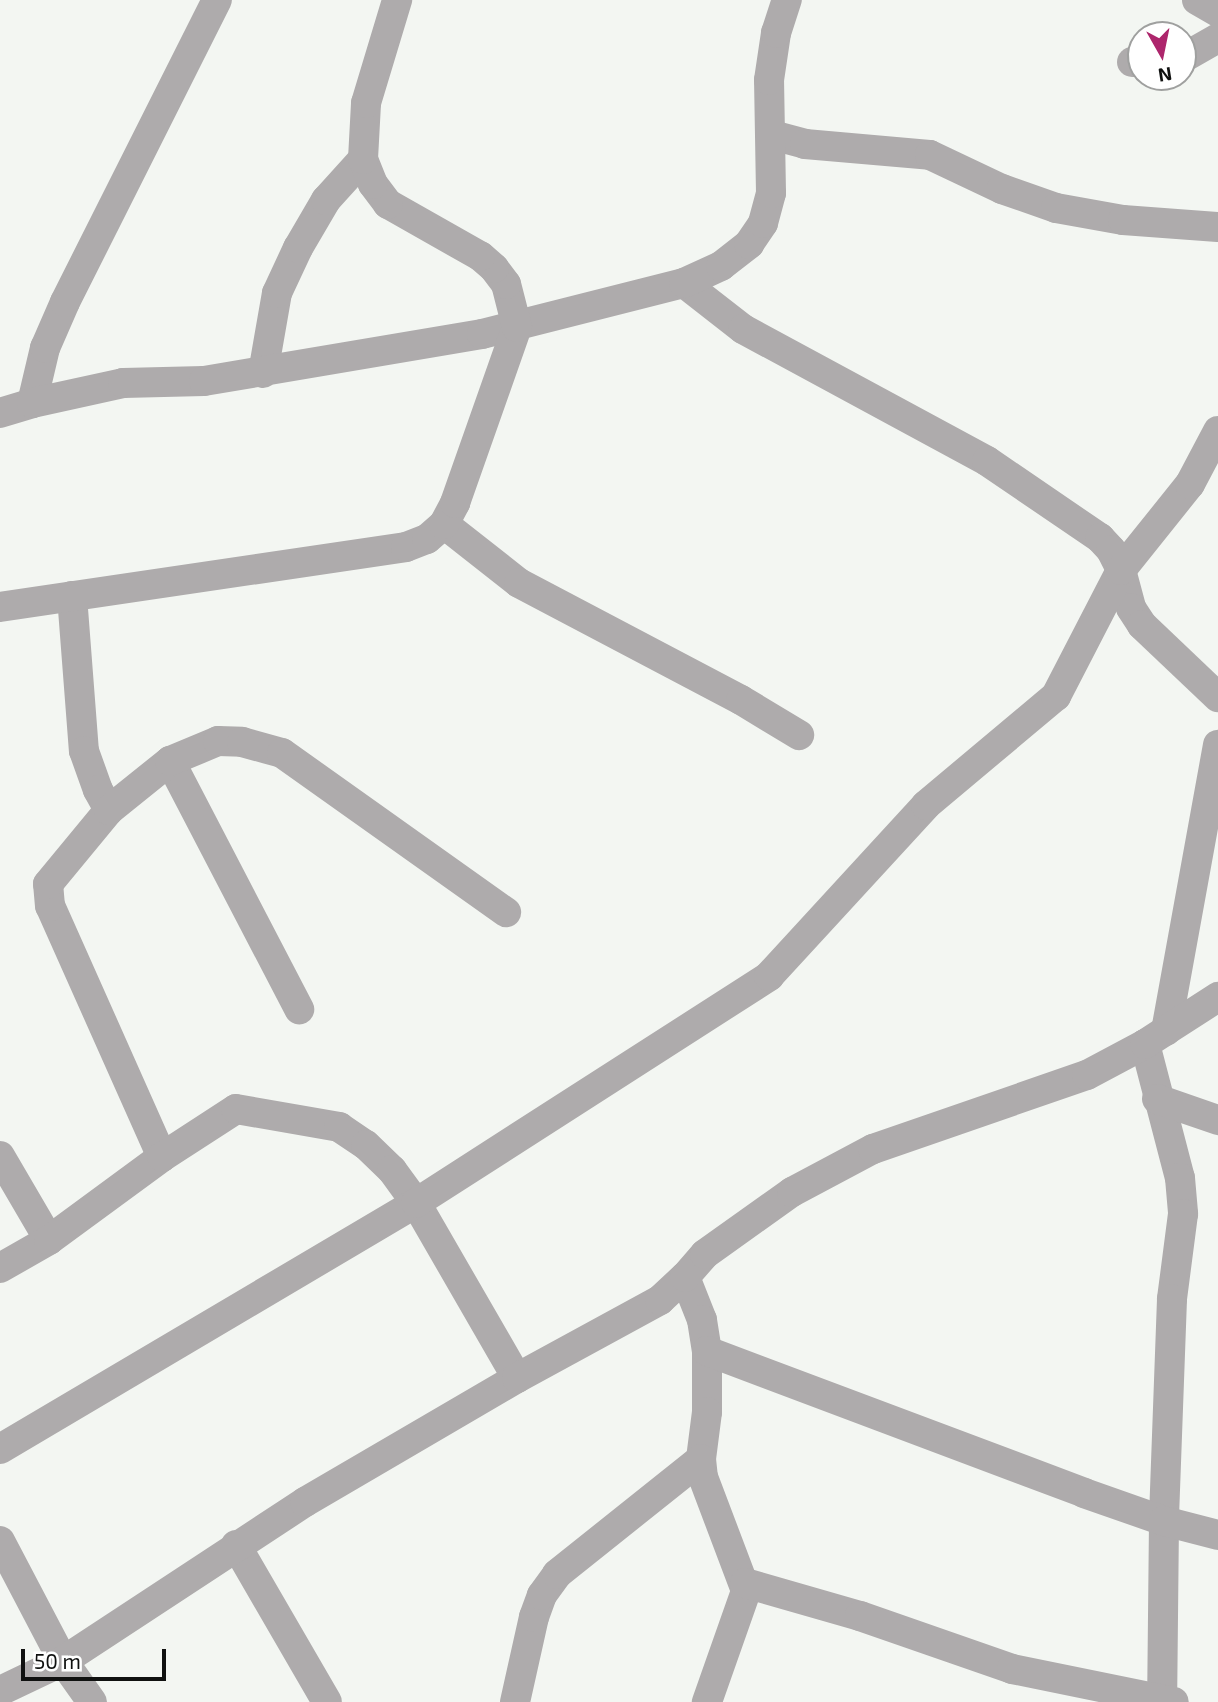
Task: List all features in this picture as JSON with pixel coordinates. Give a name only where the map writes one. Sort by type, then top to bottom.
[{"type":"street","points":[[32,402],[45,348],[65,302],[218,0]]},
{"type":"street","points":[[0,607],[405,547],[427,539],[444,524],[455,503],[517,327],[506,284],[494,268],[480,256],[388,204],[373,184],[363,159],[366,103],[397,0]]},
{"type":"street","points":[[0,413],[32,402],[123,383],[204,381],[262,373],[517,327],[684,283],[721,266],[749,244],[763,223],[771,193],[769,80],[776,33],[787,0]]},
{"type":"street","points":[[1197,0],[1218,12]]},
{"type":"street","points":[[1197,50],[1218,38]]},
{"type":"street","points":[[772,135],[805,144],[930,155],[1002,190],[1056,208],[1124,220],[1218,228]]},
{"type":"street","points":[[262,373],[277,293],[298,248],[326,200],[363,159]]},
{"type":"street","points":[[684,283],[743,329],[987,461],[1100,538],[1111,550],[1121,570],[1131,608],[1142,625],[1218,697]]},
{"type":"street","points":[[0,1449],[416,1203],[769,976],[926,805],[1056,696],[1121,570],[1190,484],[1218,431]]},
{"type":"street","points":[[444,524],[491,564],[519,583],[741,699],[799,735]]},
{"type":"street","points":[[72,596],[84,751],[97,790],[109,810]]},
{"type":"street","points":[[162,1157],[48,895],[48,884],[109,810],[170,761],[218,741],[242,742],[282,753],[506,912]]},
{"type":"street","points":[[745,1583],[883,1623],[1012,1669],[1168,1700],[1164,1521],[1172,1299],[1183,1214],[1180,1178],[1157,1099],[1156,1038],[1218,745]]},
{"type":"street","points":[[170,761],[299,1009]]},
{"type":"street","points":[[0,1692],[63,1661],[236,1545],[517,1378],[660,1300],[705,1254],[746,1222],[792,1192],[873,1149],[1087,1074],[1156,1038],[1218,997]]},
{"type":"street","points":[[1157,1099],[1218,1120]]},
{"type":"street","points":[[0,1268],[49,1240],[162,1157],[236,1109],[339,1128],[366,1145],[392,1170],[416,1203],[517,1378]]},
{"type":"street","points":[[0,1156],[49,1240]]},
{"type":"street","points":[[685,1277],[702,1320],[707,1351],[707,1412],[701,1459],[710,1499],[745,1583],[744,1602],[725,1646],[707,1702]]},
{"type":"street","points":[[707,1351],[1164,1521],[1218,1535]]},
{"type":"street","points":[[515,1702],[534,1617],[542,1595],[557,1574],[701,1459]]},
{"type":"street","points":[[0,1541],[63,1661],[92,1702]]},
{"type":"street","points":[[236,1545],[327,1702]]}]
